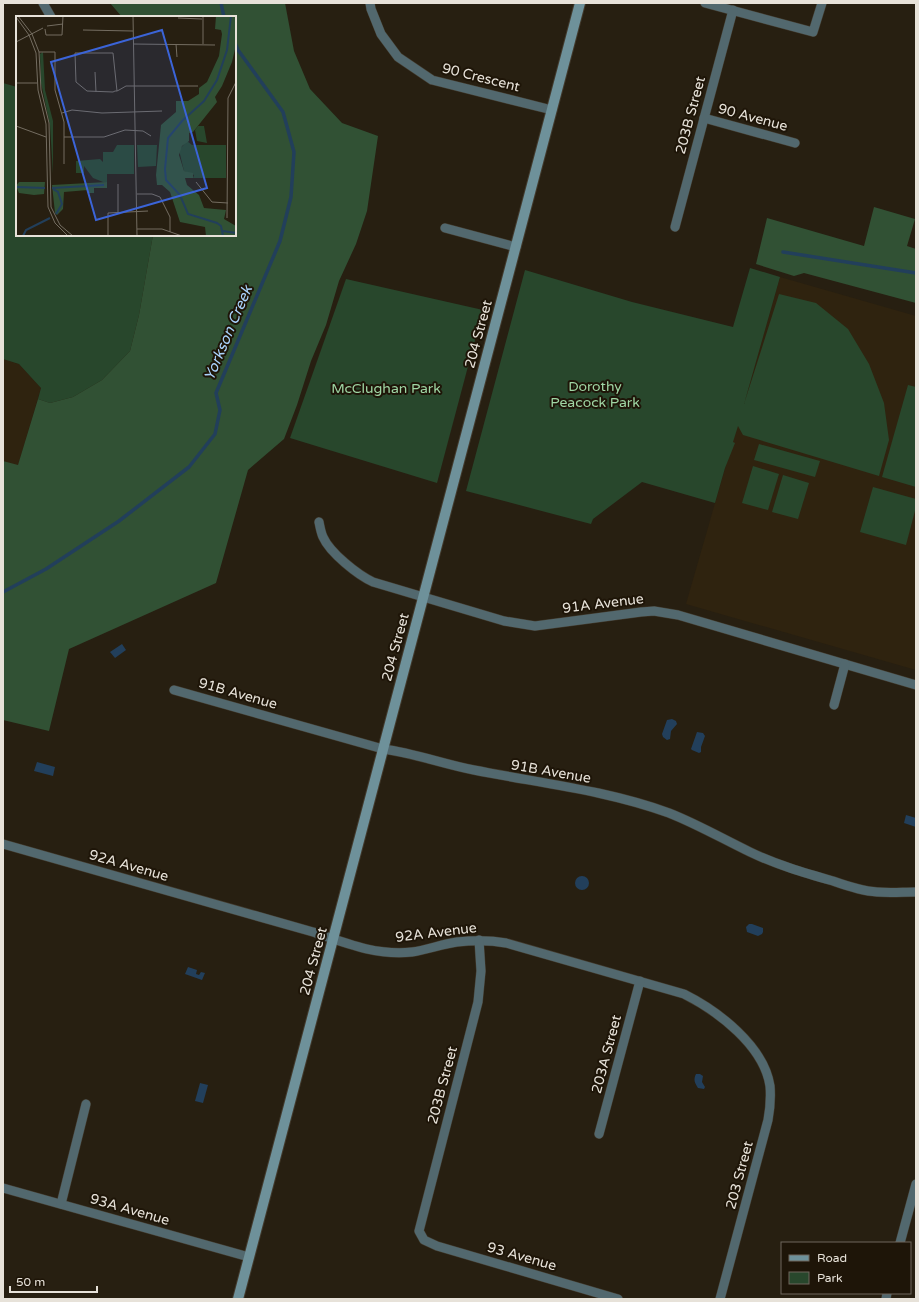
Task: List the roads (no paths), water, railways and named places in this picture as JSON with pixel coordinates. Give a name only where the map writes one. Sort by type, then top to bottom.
[{"type":"street","points":[[43,3],[50,16]]},
{"type":"street","name":"90 Crescent","points":[[370,3],[381,34],[398,57],[432,80],[552,110]]},
{"type":"street","name":"204 Street","points":[[238,1299],[580,3]]},
{"type":"street","points":[[705,3],[813,32],[822,3]]},
{"type":"street","name":"203B Street","points":[[675,227],[733,10]]},
{"type":"street","name":"90 Avenue","points":[[704,118],[795,143]]},
{"type":"street","points":[[445,228],[516,247]]},
{"type":"street","name":"91A Avenue","points":[[319,522],[323,538],[334,551],[361,576],[373,582],[504,621],[535,626],[577,619],[654,611],[678,615],[916,685]]},
{"type":"street","points":[[834,706],[845,664]]},
{"type":"street","name":"91B Avenue","points":[[174,690],[383,749],[402,752],[472,770],[590,792],[635,803],[668,813],[697,825],[749,852],[800,872],[876,892],[916,892]]},
{"type":"street","name":"92A Avenue","points":[[3,844],[306,930],[353,946],[377,951],[396,953],[411,952],[457,942],[479,940],[488,940],[520,946],[684,994],[716,1013],[741,1036],[760,1059]]},
{"type":"street","name":"203B Street","points":[[421,1235],[419,1231],[421,1222],[478,1002],[481,971],[479,940]]},
{"type":"street","name":"203A Street","points":[[599,1134],[640,981]]},
{"type":"street","name":"203 Street","points":[[720,1299],[768,1120],[771,1101],[770,1086],[760,1059]]},
{"type":"street","points":[[61,1204],[86,1104]]},
{"type":"street","points":[[900,1242],[916,1184]]},
{"type":"street","name":"93A Avenue","points":[[3,1188],[249,1257]]},
{"type":"street","name":"93 Avenue","points":[[421,1235],[424,1240],[437,1246],[618,1299]]},
{"type":"water","points":[[122,644],[126,650],[115,658],[110,652]]},
{"type":"water","points":[[672,719],[676,721],[677,724],[671,731],[670,739],[667,740],[662,734],[667,720]]},
{"type":"water","points":[[697,732],[703,733],[705,736],[701,747],[701,752],[699,753],[691,749]]},
{"type":"water","points":[[37,762],[55,767],[53,776],[34,771]]},
{"type":"water","points":[[906,815],[916,818],[916,827],[904,823]]},
{"type":"water","points":[[582,876],[587,878],[589,883],[587,888],[582,890],[577,888],[575,883],[577,878]]},
{"type":"water","points":[[749,924],[763,928],[762,934],[758,936],[747,932],[746,927]]},
{"type":"water","points":[[188,967],[197,970],[196,974],[199,975],[201,972],[205,973],[202,980],[185,974]]},
{"type":"water","points":[[696,1074],[703,1076],[702,1082],[705,1087],[704,1089],[698,1088],[696,1085]]},
{"type":"water","points":[[200,1083],[208,1085],[203,1103],[195,1101]]},
{"type":"waterway","name":"Yorkson Creek","points":[[221,3],[224,16]]},
{"type":"waterway","name":"Yorkson Creek","points":[[3,592],[46,569],[119,521],[189,467],[215,434],[220,410],[216,393],[280,241],[291,197],[294,152],[283,112],[236,45]]},
{"type":"waterway","points":[[783,252],[916,273]]},
{"type":"park label","name":"McClughan Park","points":[[386,388]]},
{"type":"park label","name":"Dorothy Peacock Park","points":[[595,394]]}]
